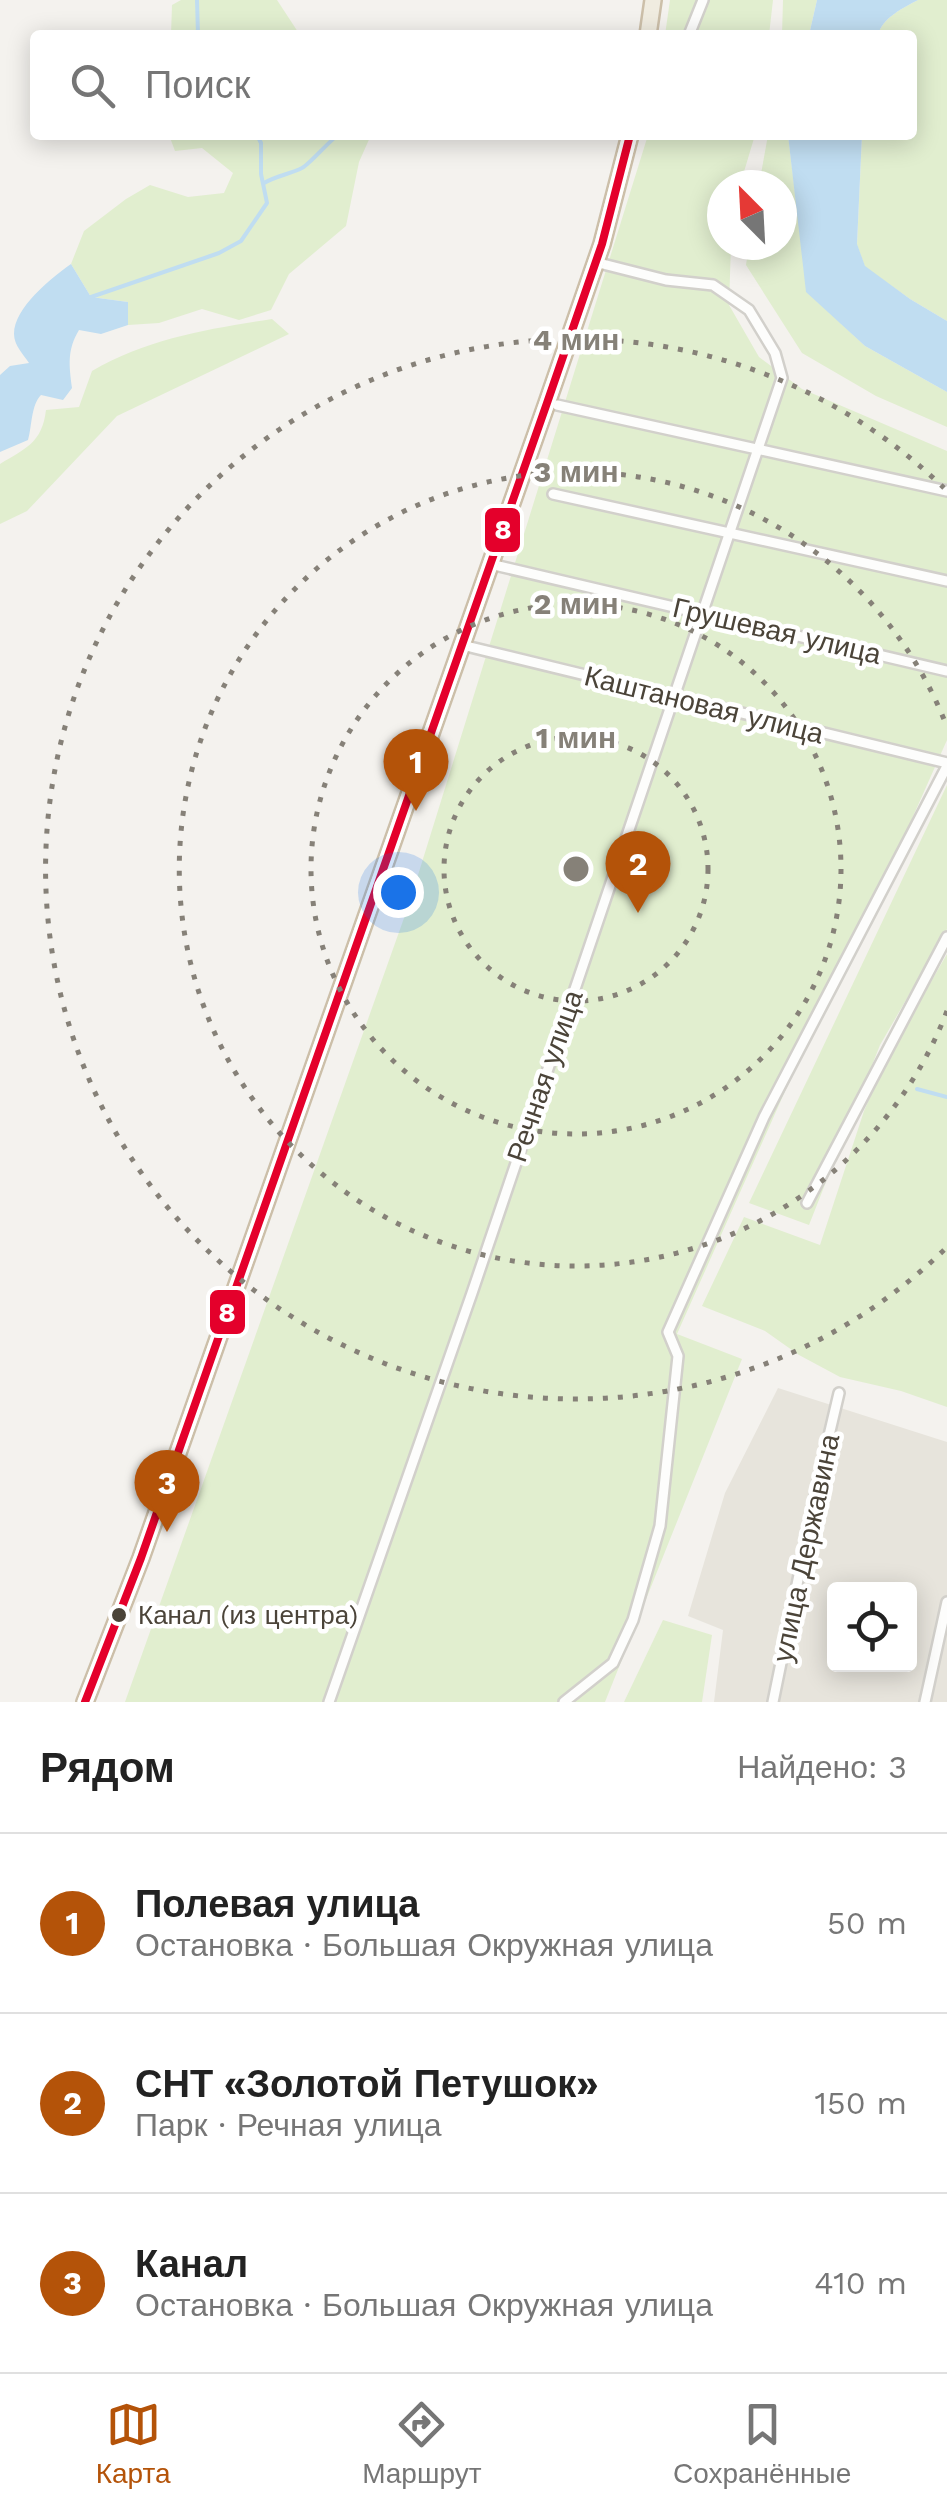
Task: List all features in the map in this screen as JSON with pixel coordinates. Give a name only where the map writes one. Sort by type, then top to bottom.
[{"type":"highway","points":[[649,30],[652,0]]},
{"type":"highway","points":[[85,1702],[140,1558],[462,645],[595,262],[629,140]]},
{"type":"street","points":[[691,30],[703,0]]},
{"type":"street","name":"Речная улица","points":[[329,1702],[782,378],[775,353],[749,310],[713,286],[666,280],[595,262]]},
{"type":"street","points":[[557,405],[947,491]]},
{"type":"street","points":[[553,494],[947,581]]},
{"type":"street","name":"Грушевая улица","points":[[490,564],[947,671]]},
{"type":"street","name":"Каштановая улица","points":[[462,645],[947,765]]},
{"type":"street","points":[[564,1702],[613,1663],[633,1620],[659,1530],[678,1356],[668,1332],[764,1117],[947,765]]},
{"type":"street","points":[[807,1203],[947,937]]},
{"type":"street","name":"улица Державина","points":[[773,1702],[839,1394]]},
{"type":"street","points":[[925,1702],[947,1602]]},
{"type":"shaded area","points":[[778,1388],[947,1442],[947,1702],[714,1702],[723,1630],[688,1616],[725,1493]]},
{"type":"green space","points":[[181,0],[277,0],[297,30],[171,30],[172,5]]},
{"type":"green space","points":[[670,0],[773,0],[770,30],[666,30]]},
{"type":"green space","points":[[783,0],[817,0],[810,30],[782,30]]},
{"type":"green space","points":[[918,0],[947,0],[947,321],[865,267],[857,245],[862,140],[917,140],[917,30],[880,30],[900,10]]},
{"type":"green space","points":[[171,140],[369,140],[359,162],[346,226],[289,274],[271,310],[239,320],[202,309],[159,323],[128,325],[128,302],[91,297],[71,264],[84,231],[150,185],[188,197],[224,193],[233,173],[202,148],[175,151]]},
{"type":"green space","points":[[646,140],[754,140],[744,170],[707,170],[707,260],[730,260],[729,305],[759,357],[802,389],[947,451],[947,740],[677,1334],[742,1359],[605,1702],[125,1702],[409,904]]},
{"type":"green space","points":[[767,140],[789,140],[792,170],[762,170]]},
{"type":"green space","points":[[797,209],[807,292],[865,346],[947,392],[947,427],[876,396],[802,353],[746,265],[747,260],[797,260]]},
{"type":"green space","points":[[272,319],[289,334],[117,416],[27,511],[0,524],[0,464],[37,437],[46,410],[79,407],[92,371],[157,343]]},
{"type":"green space","points":[[947,785],[947,929],[880,1045],[809,1225],[749,1203]]},
{"type":"green space","points":[[947,954],[947,1407],[840,1377],[765,1331],[702,1306],[744,1217],[820,1245],[864,1111],[887,1058]]},
{"type":"green space","points":[[663,1620],[712,1635],[702,1702],[624,1702]]},
{"type":"water","points":[[817,0],[918,0],[888,19],[880,30],[810,30]]},
{"type":"water","points":[[789,140],[862,140],[857,244],[865,266],[947,321],[947,392],[865,346],[806,292],[797,214],[797,170],[792,170]]},
{"type":"water","points":[[71,264],[91,297],[128,302],[128,325],[101,334],[79,330],[70,358],[72,388],[63,400],[41,395],[28,440],[0,452],[0,375],[10,366],[29,363],[15,342],[16,324],[35,294]]},
{"type":"waterway","points":[[197,0],[198,30]]},
{"type":"waterway","points":[[91,297],[219,253],[241,241],[267,203],[260,140]]},
{"type":"waterway","points":[[264,183],[302,168],[333,140]]},
{"type":"waterway","points":[[917,1089],[947,1097]]},
{"type":"transit line","name":"8","points":[[85,1702],[141,1558],[547,403],[602,244],[629,140]]},
{"type":"place","name":"Полевая улица","points":[[416,811]]},
{"type":"place","name":"СНТ «Золотой Петушок»","points":[[638,913]]},
{"type":"place","name":"Канал","points":[[167,1532]]},
{"type":"place","name":"Канал (из центра)","points":[[119,1615]]}]
